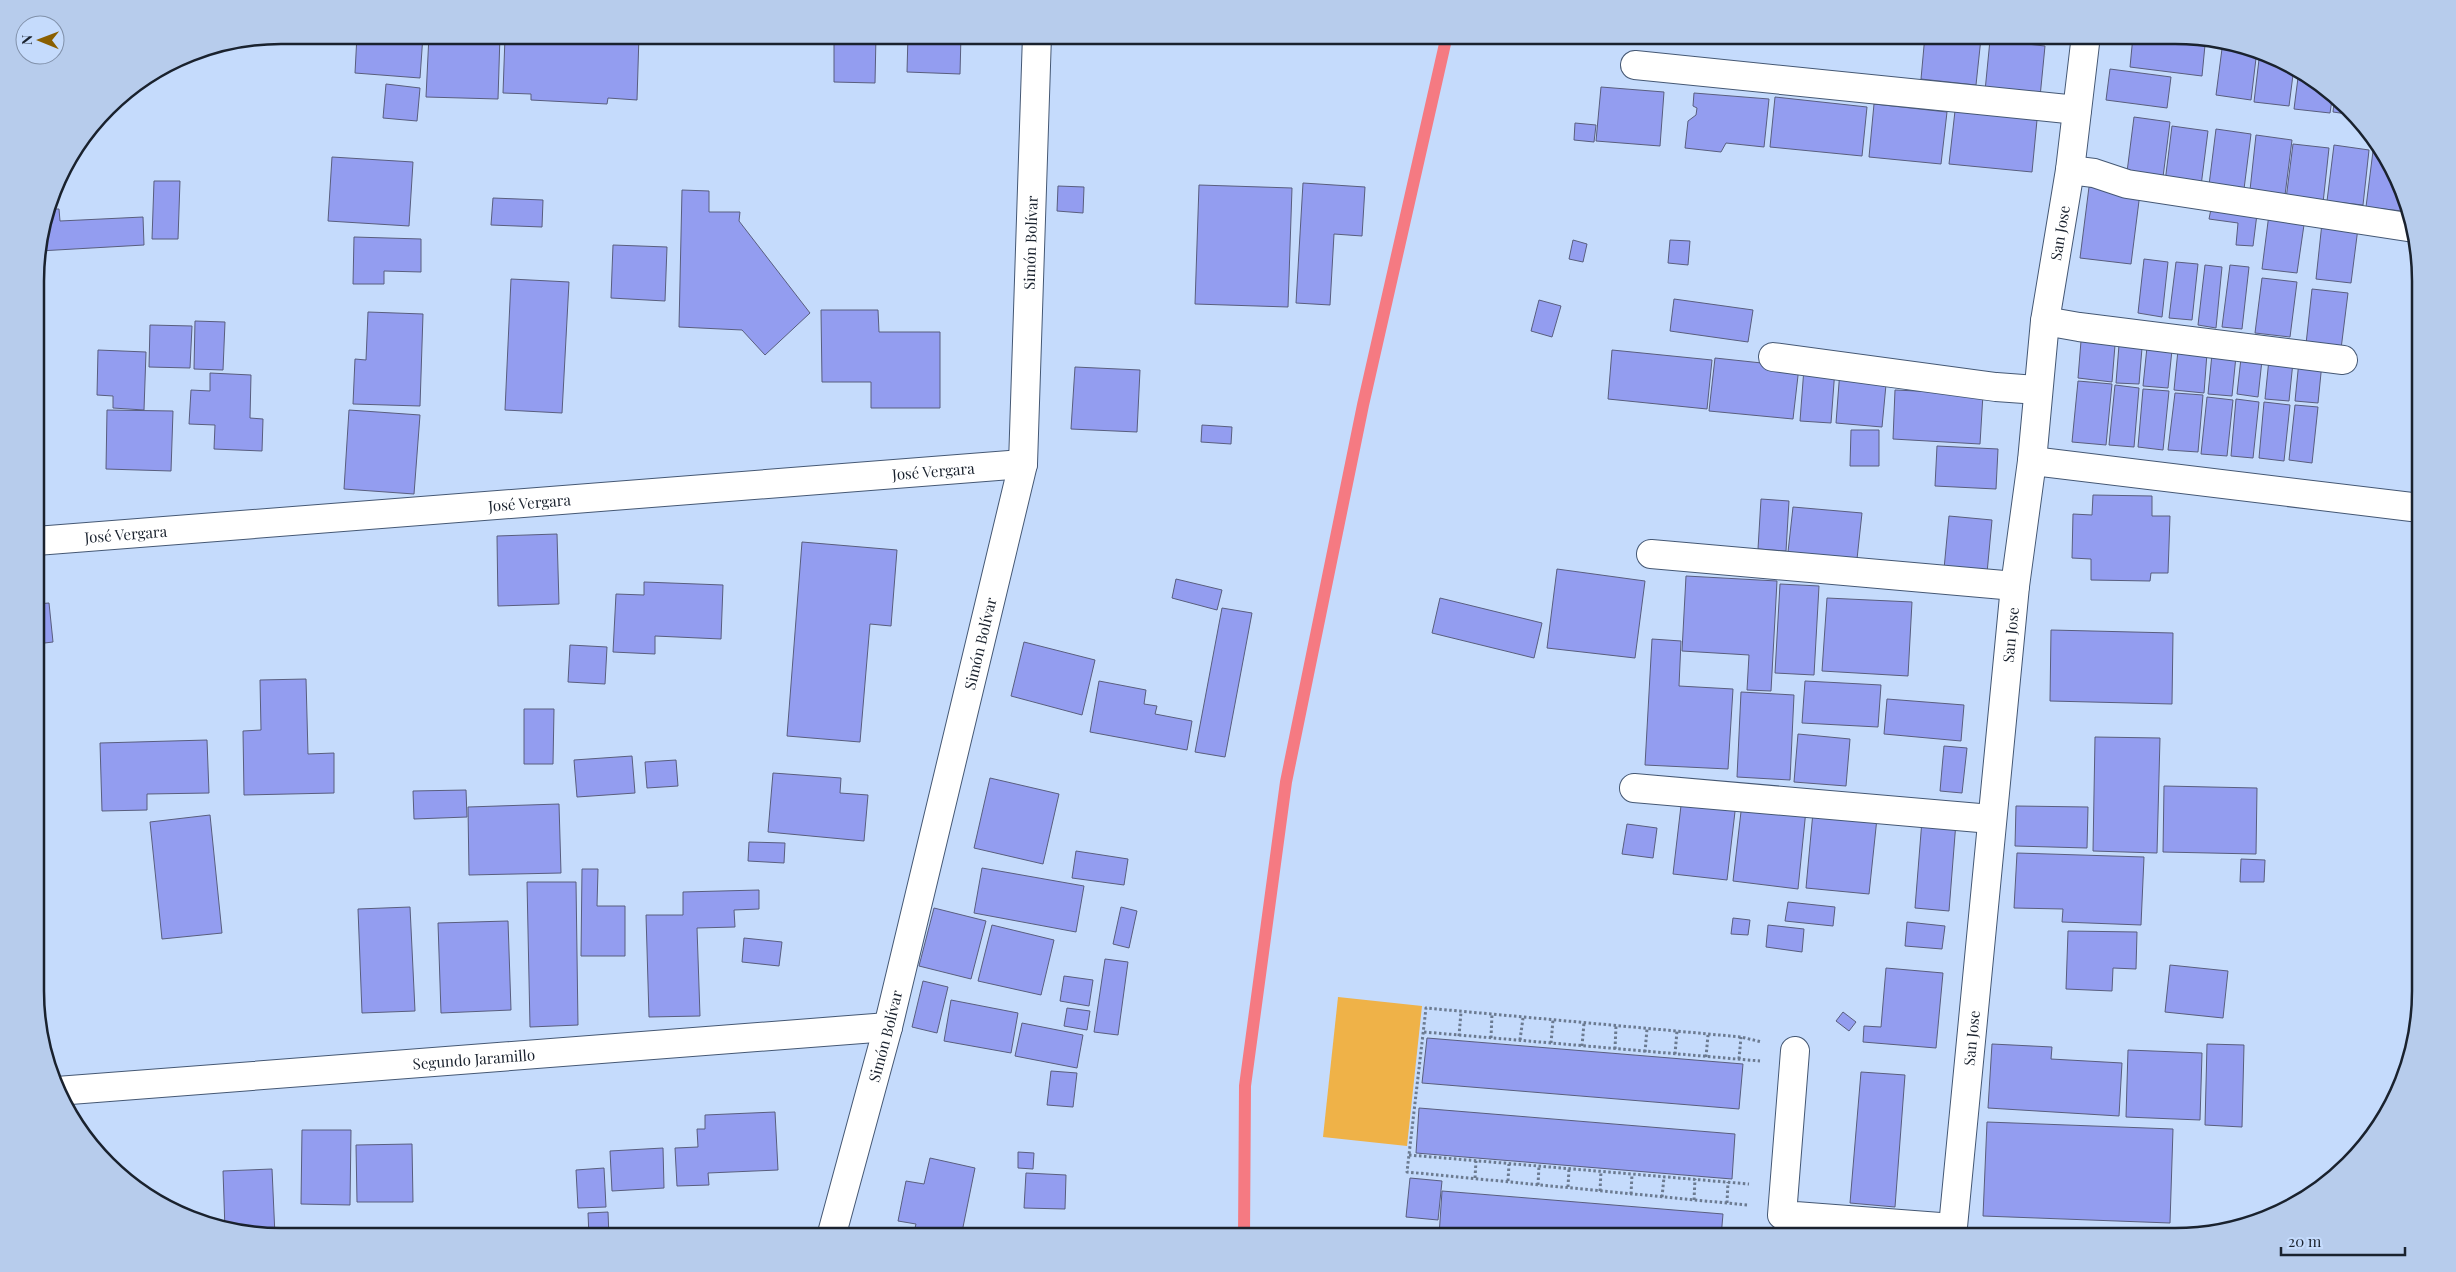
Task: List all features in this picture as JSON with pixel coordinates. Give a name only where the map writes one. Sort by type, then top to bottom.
[{"type":"street","name":"Simón Bolívar","points":[[833,1228],[888,1027],[1023,464],[1037,44]]},
{"type":"street","name":"San Jose","points":[[1953,1228],[1991,819],[2015,586],[2032,461],[2045,321],[2070,170],[2085,44]]},
{"type":"street","points":[[1635,65],[2077,110]]},
{"type":"street","points":[[2070,170],[2094,173],[2127,184],[2406,227]]},
{"type":"street","points":[[2045,321],[2079,328],[2343,360]]},
{"type":"street","points":[[1773,357],[1996,387],[2038,390]]},
{"type":"street","points":[[2032,461],[2412,507]]},
{"type":"street","name":"José Vergara","points":[[44,540],[1023,464]]},
{"type":"street","points":[[1651,554],[2015,586]]},
{"type":"street","points":[[1634,788],[1991,819]]},
{"type":"street","name":"Segundo Jaramillo","points":[[66,1090],[888,1027]]},
{"type":"street","points":[[1795,1057],[1782,1215],[1913,1228]]},
{"type":"path","points":[[1783,1198],[1727,1203],[1407,1172],[1426,1008],[1741,1037],[1795,1057]]},
{"type":"path","points":[[1460,1036],[1461,1012]]},
{"type":"path","points":[[1491,1038],[1492,1014]]},
{"type":"path","points":[[1520,1040],[1523,1018]]},
{"type":"path","points":[[1551,1043],[1553,1020]]},
{"type":"path","points":[[1582,1046],[1584,1023]]},
{"type":"path","points":[[1615,1049],[1616,1026]]},
{"type":"path","points":[[1646,1029],[1646,1052]]},
{"type":"path","points":[[1675,1054],[1677,1031]]},
{"type":"path","points":[[1424,1032],[1706,1057],[1739,1059],[1795,1057]]},
{"type":"path","points":[[1706,1057],[1708,1035]]},
{"type":"path","points":[[1739,1059],[1741,1037]]},
{"type":"path","points":[[1409,1155],[1728,1182],[1783,1198]]},
{"type":"path","points":[[1475,1178],[1476,1161]]},
{"type":"path","points":[[1508,1182],[1509,1164]]},
{"type":"path","points":[[1538,1185],[1539,1166]]},
{"type":"path","points":[[1568,1187],[1570,1169]]},
{"type":"path","points":[[1600,1191],[1601,1171]]},
{"type":"path","points":[[1631,1194],[1632,1174]]},
{"type":"path","points":[[1662,1197],[1664,1177]]},
{"type":"path","points":[[1694,1200],[1695,1179]]},
{"type":"path","points":[[1727,1203],[1728,1182]]},
{"type":"shaded area","points":[[1338,997],[1422,1006],[1407,1146],[1323,1137]]},
{"type":"building","points":[[357,44],[422,44],[420,78],[355,73]]},
{"type":"building","points":[[429,44],[500,44],[498,99],[426,97]]},
{"type":"building","points":[[505,44],[639,44],[637,100],[608,98],[607,104],[531,100],[531,94],[503,93]]},
{"type":"building","points":[[834,44],[876,44],[875,83],[834,82]]},
{"type":"building","points":[[908,44],[961,44],[960,74],[907,72]]},
{"type":"building","points":[[1924,44],[1980,44],[1976,85],[1921,79]]},
{"type":"building","points":[[1990,44],[2045,46],[2040,97],[1985,91]]},
{"type":"building","points":[[2132,44],[2205,46],[2202,76],[2130,67]]},
{"type":"building","points":[[2222,48],[2256,58],[2251,100],[2216,95]]},
{"type":"building","points":[[2259,59],[2293,75],[2289,106],[2254,102]]},
{"type":"building","points":[[2110,69],[2171,77],[2167,108],[2106,100]]},
{"type":"building","points":[[2298,78],[2332,103],[2330,113],[2294,109]]},
{"type":"building","points":[[386,84],[420,88],[417,121],[383,118]]},
{"type":"building","points":[[1601,87],[1664,92],[1660,146],[1596,141]]},
{"type":"building","points":[[1694,93],[1769,99],[1764,147],[1726,143],[1721,152],[1685,148],[1688,121],[1696,115],[1697,108],[1693,106]]},
{"type":"building","points":[[1775,97],[1867,107],[1862,156],[1770,147]]},
{"type":"building","points":[[1874,104],[1947,112],[1941,164],[1869,157]]},
{"type":"building","points":[[2334,105],[2343,113],[2333,112]]},
{"type":"building","points":[[1955,111],[2037,120],[2032,172],[1949,164]]},
{"type":"building","points":[[2134,117],[2170,122],[2163,177],[2127,172]]},
{"type":"building","points":[[1575,123],[1596,125],[1594,142],[1574,140]]},
{"type":"building","points":[[2172,126],[2208,131],[2201,186],[2165,182]]},
{"type":"building","points":[[2216,129],[2251,134],[2244,189],[2209,185]]},
{"type":"building","points":[[2256,135],[2292,140],[2285,195],[2250,190]]},
{"type":"building","points":[[2293,144],[2329,148],[2323,203],[2286,199]]},
{"type":"building","points":[[2334,145],[2369,150],[2363,205],[2327,201]]},
{"type":"building","points":[[2373,151],[2388,176],[2402,211],[2366,207]]},
{"type":"building","points":[[332,157],[413,162],[409,226],[328,221]]},
{"type":"building","points":[[154,181],[180,181],[178,239],[152,239]]},
{"type":"building","points":[[1303,183],[1365,187],[1362,236],[1334,234],[1330,305],[1296,303]]},
{"type":"building","points":[[1199,185],[1292,188],[1288,307],[1195,304]]},
{"type":"building","points":[[1058,186],[1084,187],[1083,213],[1057,211]]},
{"type":"building","points":[[2089,187],[2140,193],[2131,264],[2080,258]]},
{"type":"building","points":[[682,190],[709,191],[709,212],[740,212],[739,221],[810,313],[765,355],[742,330],[679,327]]},
{"type":"building","points":[[493,198],[543,200],[542,227],[491,225]]},
{"type":"building","points":[[55,209],[59,209],[60,221],[143,217],[144,245],[46,251]]},
{"type":"building","points":[[2211,209],[2257,214],[2253,246],[2236,245],[2238,223],[2209,219]]},
{"type":"building","points":[[2269,214],[2305,218],[2297,273],[2262,269]]},
{"type":"building","points":[[2322,223],[2358,228],[2351,283],[2316,279]]},
{"type":"building","points":[[354,237],[421,239],[421,272],[384,271],[384,284],[353,284]]},
{"type":"building","points":[[1573,240],[1587,244],[1583,262],[1569,259]]},
{"type":"building","points":[[1670,240],[1690,241],[1688,265],[1668,263]]},
{"type":"building","points":[[613,245],[667,247],[665,301],[611,298]]},
{"type":"building","points":[[2144,259],[2168,262],[2162,317],[2138,313]]},
{"type":"building","points":[[2176,262],[2198,264],[2192,320],[2169,318]]},
{"type":"building","points":[[2205,265],[2222,267],[2216,328],[2198,325]]},
{"type":"building","points":[[2230,265],[2249,267],[2242,329],[2222,327]]},
{"type":"building","points":[[2262,278],[2297,282],[2290,337],[2255,333]]},
{"type":"building","points":[[511,279],[569,282],[562,413],[505,410]]},
{"type":"building","points":[[2312,289],[2348,293],[2341,349],[2306,344]]},
{"type":"building","points":[[1674,299],[1753,310],[1748,342],[1670,331]]},
{"type":"building","points":[[1539,300],[1561,306],[1552,337],[1531,331]]},
{"type":"building","points":[[821,310],[878,310],[879,332],[940,332],[940,408],[871,408],[871,382],[822,382]]},
{"type":"building","points":[[368,312],[423,314],[420,406],[353,404],[355,359],[366,360]]},
{"type":"building","points":[[195,321],[225,322],[223,370],[194,369]]},
{"type":"building","points":[[150,325],[192,326],[190,368],[149,367]]},
{"type":"building","points":[[2081,341],[2115,345],[2112,382],[2078,378]]},
{"type":"building","points":[[2119,345],[2142,348],[2139,384],[2116,383]]},
{"type":"building","points":[[2147,347],[2172,350],[2168,388],[2143,386]]},
{"type":"building","points":[[98,350],[146,352],[144,410],[113,408],[113,396],[97,395]]},
{"type":"building","points":[[1612,350],[1712,360],[1707,409],[1608,399]]},
{"type":"building","points":[[2178,350],[2207,353],[2204,393],[2174,390]]},
{"type":"building","points":[[2212,354],[2236,356],[2232,396],[2208,394]]},
{"type":"building","points":[[1715,358],[1799,367],[1793,419],[1709,411]]},
{"type":"building","points":[[2241,358],[2262,360],[2258,397],[2237,394]]},
{"type":"building","points":[[2269,359],[2293,362],[2289,401],[2265,399]]},
{"type":"building","points":[[2299,361],[2322,363],[2318,403],[2295,401]]},
{"type":"building","points":[[1075,367],[1140,370],[1137,432],[1071,429]]},
{"type":"building","points":[[1804,368],[1835,369],[1831,423],[1800,421]]},
{"type":"building","points":[[1840,370],[1887,374],[1882,427],[1836,423]]},
{"type":"building","points":[[210,373],[251,375],[250,418],[263,419],[262,451],[214,449],[215,425],[189,424],[191,390],[210,391]]},
{"type":"building","points":[[2078,381],[2112,384],[2106,445],[2072,442]]},
{"type":"building","points":[[2115,385],[2139,388],[2134,447],[2109,445]]},
{"type":"building","points":[[2143,389],[2169,391],[2163,450],[2138,447]]},
{"type":"building","points":[[1895,390],[1983,394],[1980,444],[1893,439]]},
{"type":"building","points":[[2175,393],[2203,395],[2198,452],[2168,450]]},
{"type":"building","points":[[2207,397],[2233,400],[2227,456],[2201,454]]},
{"type":"building","points":[[2236,399],[2259,402],[2253,458],[2231,456]]},
{"type":"building","points":[[2264,402],[2290,405],[2284,461],[2259,458]]},
{"type":"building","points":[[2295,405],[2318,407],[2312,463],[2289,460]]},
{"type":"building","points":[[107,410],[173,411],[171,471],[106,469]]},
{"type":"building","points":[[349,410],[420,415],[414,494],[344,489]]},
{"type":"building","points":[[1202,425],[1232,427],[1231,444],[1201,442]]},
{"type":"building","points":[[1851,430],[1879,430],[1879,466],[1850,466]]},
{"type":"building","points":[[1937,446],[1998,449],[1996,489],[1935,486]]},
{"type":"building","points":[[2093,495],[2152,496],[2152,516],[2170,516],[2168,573],[2151,573],[2150,581],[2091,580],[2091,559],[2072,558],[2073,514],[2092,515]]},
{"type":"building","points":[[1761,499],[1789,501],[1786,551],[1758,549]]},
{"type":"building","points":[[1793,507],[1862,513],[1857,559],[1788,552]]},
{"type":"building","points":[[1949,516],[1992,520],[1987,573],[1944,569]]},
{"type":"building","points":[[557,534],[559,604],[498,606],[497,536]]},
{"type":"building","points":[[802,542],[897,550],[891,626],[870,624],[860,742],[787,736]]},
{"type":"building","points":[[1557,569],[1645,581],[1635,658],[1547,648]]},
{"type":"building","points":[[1686,576],[1777,581],[1771,691],[1747,690],[1749,655],[1682,651]]},
{"type":"building","points":[[1176,579],[1222,590],[1217,610],[1172,598]]},
{"type":"building","points":[[644,582],[723,585],[721,639],[655,636],[655,654],[613,652],[616,594],[644,595]]},
{"type":"building","points":[[1780,584],[1819,586],[1814,675],[1775,673]]},
{"type":"building","points":[[1440,598],[1542,623],[1534,658],[1432,633]]},
{"type":"building","points":[[1827,598],[1912,602],[1908,676],[1822,671]]},
{"type":"building","points":[[44,603],[49,603],[53,642],[44,643]]},
{"type":"building","points":[[1222,608],[1252,613],[1225,757],[1195,752]]},
{"type":"building","points":[[2051,630],[2173,633],[2172,704],[2050,701]]},
{"type":"building","points":[[1652,639],[1681,641],[1679,686],[1733,689],[1728,769],[1645,765]]},
{"type":"building","points":[[1024,642],[1095,660],[1082,715],[1011,696]]},
{"type":"building","points":[[570,645],[607,647],[605,684],[568,682]]},
{"type":"building","points":[[306,679],[308,754],[334,753],[334,793],[244,795],[243,731],[261,730],[260,680]]},
{"type":"building","points":[[1099,681],[1146,690],[1144,704],[1157,706],[1155,714],[1192,721],[1187,750],[1090,732]]},
{"type":"building","points":[[1805,681],[1881,685],[1878,727],[1802,723]]},
{"type":"building","points":[[1741,692],[1794,695],[1790,780],[1737,777]]},
{"type":"building","points":[[1887,699],[1964,705],[1961,741],[1884,734]]},
{"type":"building","points":[[524,709],[554,709],[553,764],[524,764]]},
{"type":"building","points":[[1798,734],[1850,739],[1846,786],[1794,782]]},
{"type":"building","points":[[2095,737],[2160,738],[2157,853],[2093,851]]},
{"type":"building","points":[[207,740],[209,793],[147,794],[147,810],[102,811],[100,743]]},
{"type":"building","points":[[1944,746],[1967,748],[1962,793],[1940,791]]},
{"type":"building","points":[[632,756],[635,793],[577,797],[574,760]]},
{"type":"building","points":[[676,760],[678,786],[647,788],[645,762]]},
{"type":"building","points":[[773,773],[841,778],[840,793],[868,795],[864,841],[768,832]]},
{"type":"building","points":[[990,778],[1059,794],[1043,864],[974,848]]},
{"type":"building","points":[[2164,786],[2257,788],[2256,854],[2163,852]]},
{"type":"building","points":[[466,790],[467,817],[414,819],[413,791]]},
{"type":"building","points":[[1682,797],[1736,803],[1727,880],[1673,874]]},
{"type":"building","points":[[1742,803],[1806,810],[1798,889],[1733,881]]},
{"type":"building","points":[[559,804],[561,873],[469,875],[468,807]]},
{"type":"building","points":[[2016,806],[2088,807],[2087,848],[2015,846]]},
{"type":"building","points":[[1813,812],[1877,818],[1869,894],[1806,888]]},
{"type":"building","points":[[210,815],[222,933],[162,939],[150,822]]},
{"type":"building","points":[[1922,820],[1956,822],[1949,911],[1915,908]]},
{"type":"building","points":[[1627,824],[1657,828],[1653,858],[1622,854]]},
{"type":"building","points":[[749,842],[785,843],[784,863],[748,861]]},
{"type":"building","points":[[1076,851],[1128,859],[1124,885],[1072,878]]},
{"type":"building","points":[[2017,853],[2144,857],[2141,925],[2062,922],[2063,909],[2014,908]]},
{"type":"building","points":[[2241,859],[2265,860],[2264,882],[2240,882]]},
{"type":"building","points":[[982,868],[1084,886],[1076,932],[974,913]]},
{"type":"building","points":[[582,869],[598,869],[597,906],[625,906],[625,956],[581,956]]},
{"type":"building","points":[[527,882],[576,882],[578,1025],[530,1027]]},
{"type":"building","points":[[759,890],[759,909],[734,910],[735,927],[697,928],[700,1016],[649,1017],[646,915],[683,915],[683,892]]},
{"type":"building","points":[[1788,902],[1835,907],[1833,926],[1785,921]]},
{"type":"building","points":[[410,907],[415,1011],[362,1013],[358,909]]},
{"type":"building","points":[[1121,907],[1137,911],[1129,948],[1113,944]]},
{"type":"building","points":[[934,908],[986,921],[971,979],[919,966]]},
{"type":"building","points":[[1733,918],[1750,920],[1748,935],[1731,934]]},
{"type":"building","points":[[508,921],[511,1010],[441,1013],[438,923]]},
{"type":"building","points":[[1907,922],[1945,926],[1942,949],[1905,946]]},
{"type":"building","points":[[992,925],[1054,940],[1041,995],[978,981]]},
{"type":"building","points":[[1768,925],[1804,929],[1802,952],[1766,947]]},
{"type":"building","points":[[2068,931],[2137,932],[2136,969],[2113,968],[2112,991],[2066,989]]},
{"type":"building","points":[[744,938],[782,942],[779,966],[742,962]]},
{"type":"building","points":[[1105,959],[1128,962],[1118,1035],[1094,1032]]},
{"type":"building","points":[[2170,965],[2228,971],[2223,1018],[2165,1012]]},
{"type":"building","points":[[1886,968],[1943,973],[1936,1048],[1863,1042],[1864,1026],[1881,1027]]},
{"type":"building","points":[[1064,976],[1093,980],[1089,1006],[1060,1001]]},
{"type":"building","points":[[923,981],[948,987],[937,1033],[912,1027]]},
{"type":"building","points":[[951,1000],[1018,1013],[1011,1053],[944,1041]]},
{"type":"building","points":[[1067,1008],[1090,1011],[1087,1030],[1064,1026]]},
{"type":"building","points":[[1843,1012],[1856,1022],[1849,1031],[1836,1021]]},
{"type":"building","points":[[1022,1023],[1083,1035],[1077,1068],[1015,1056]]},
{"type":"building","points":[[1427,1038],[1743,1064],[1739,1109],[1422,1083]]},
{"type":"building","points":[[1992,1044],[2052,1047],[2051,1059],[2122,1063],[2119,1116],[1988,1108]]},
{"type":"building","points":[[2207,1044],[2244,1045],[2242,1127],[2205,1125]]},
{"type":"building","points":[[2128,1050],[2202,1053],[2200,1120],[2126,1117]]},
{"type":"building","points":[[1051,1071],[1077,1073],[1073,1107],[1047,1105]]},
{"type":"building","points":[[1861,1072],[1905,1075],[1895,1207],[1850,1203]]},
{"type":"building","points":[[1419,1108],[1735,1134],[1732,1179],[1416,1153]]},
{"type":"building","points":[[775,1112],[778,1170],[708,1173],[709,1185],[677,1186],[675,1148],[698,1147],[697,1129],[705,1129],[705,1115]]},
{"type":"building","points":[[1987,1122],[2173,1129],[2170,1223],[1983,1216]]},
{"type":"building","points":[[302,1130],[351,1130],[350,1205],[301,1204]]},
{"type":"building","points":[[412,1144],[413,1202],[357,1202],[356,1145]]},
{"type":"building","points":[[663,1148],[664,1188],[612,1191],[610,1151]]},
{"type":"building","points":[[1018,1152],[1034,1153],[1033,1169],[1018,1168]]},
{"type":"building","points":[[930,1158],[975,1168],[963,1228],[915,1228],[916,1224],[898,1221],[906,1181],[924,1184]]},
{"type":"building","points":[[604,1168],[606,1207],[578,1208],[576,1170]]},
{"type":"building","points":[[272,1169],[275,1228],[225,1222],[223,1171]]},
{"type":"building","points":[[1026,1173],[1066,1175],[1065,1209],[1024,1208]]},
{"type":"building","points":[[1410,1178],[1442,1181],[1438,1220],[1406,1217]]},
{"type":"building","points":[[1442,1191],[1723,1214],[1722,1228],[1440,1228]]},
{"type":"building","points":[[608,1212],[609,1228],[589,1228],[588,1213]]},
{"type":"waterway","points":[[1244,1228],[1245,1086],[1286,782],[1363,405],[1445,44]]}]
